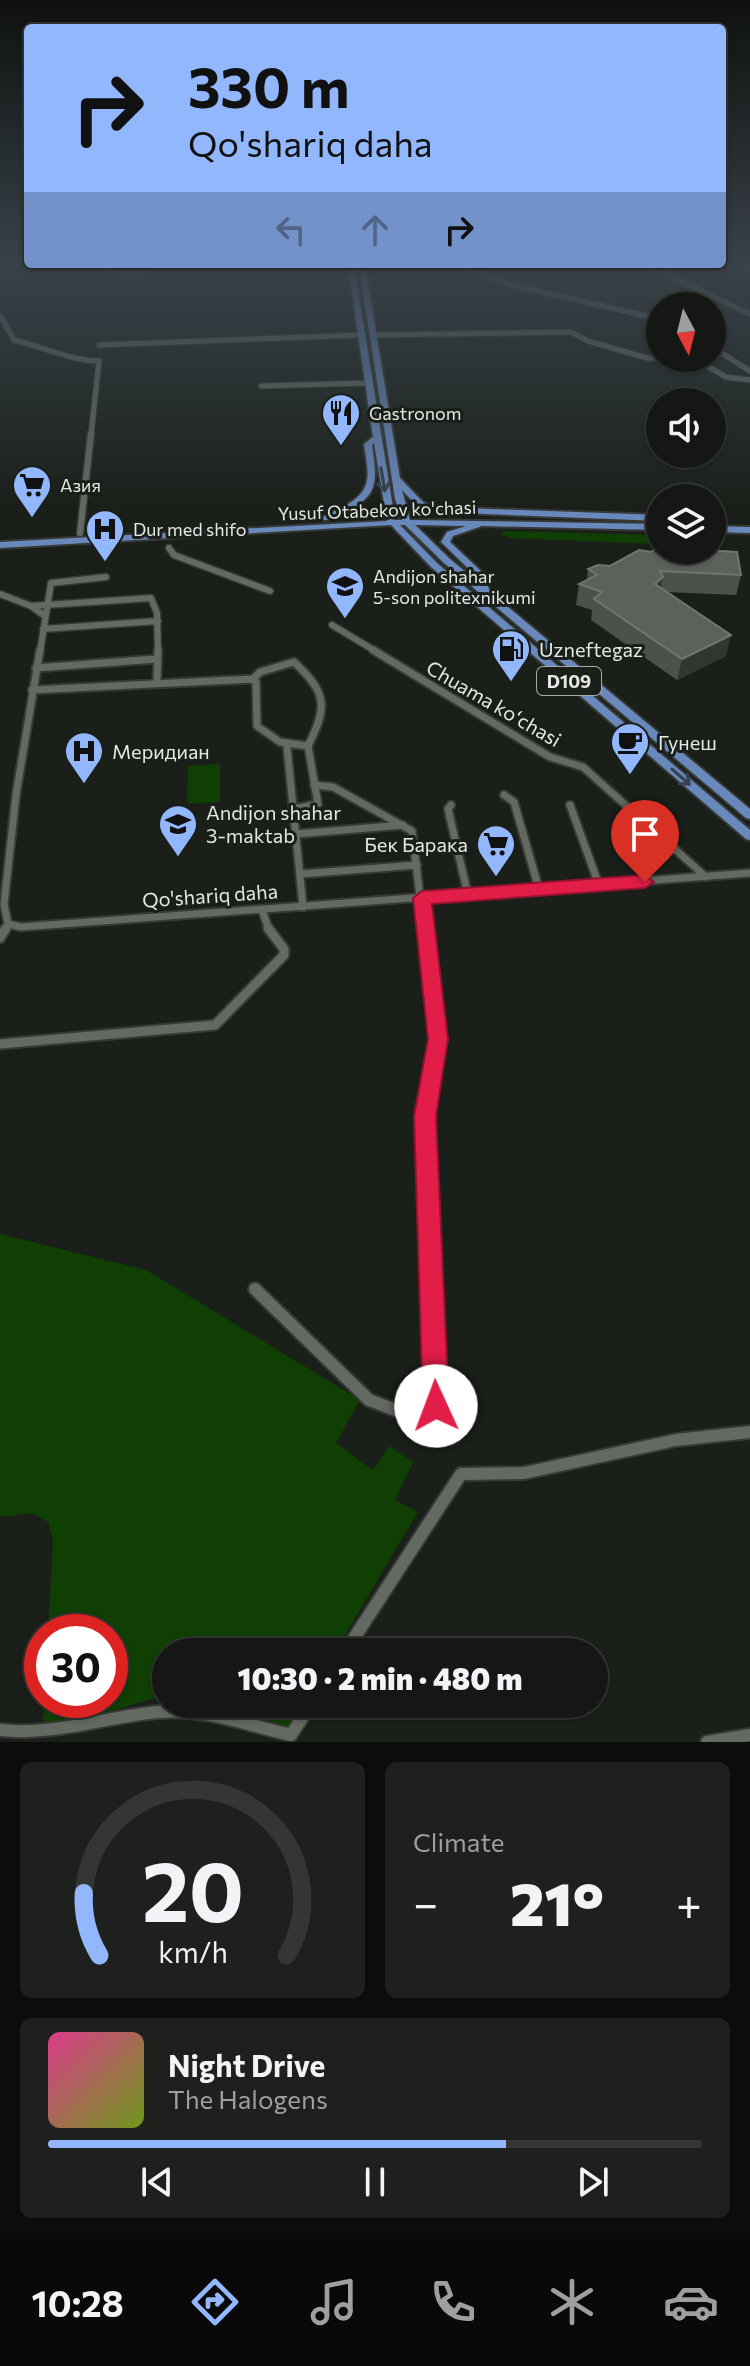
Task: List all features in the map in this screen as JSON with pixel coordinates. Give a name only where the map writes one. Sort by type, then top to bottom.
[{"type":"main road","points":[[362,346],[390,518]]},
{"type":"main road","points":[[374,346],[405,518]]},
{"type":"main road","points":[[324,519],[357,502],[366,493],[372,479],[368,444],[376,439]]},
{"type":"main road","points":[[396,479],[420,504],[435,509],[646,518]]},
{"type":"main road","name":"Yusuf Otabekov ko'chasi","points":[[0,545],[390,518]]},
{"type":"main road","name":"D109","points":[[390,518],[434,565],[750,836]]},
{"type":"main road","name":"Yusuf Otabekov ko'chasi","points":[[405,518],[646,527]]},
{"type":"main road","name":"D109","points":[[405,518],[418,536],[750,815]]},
{"type":"main road","name":"Yusuf Otabekov ko'chasi","points":[[0,537],[324,519],[646,519]]},
{"type":"main road","points":[[485,592],[481,576],[450,550],[445,539],[450,534],[487,522]]},
{"type":"main road","points":[[726,522],[750,523]]},
{"type":"main road","points":[[726,529],[750,530]]},
{"type":"street","points":[[42,346],[75,360],[99,361],[80,533]]},
{"type":"street","points":[[606,346],[647,358],[695,359],[726,377],[750,380]]},
{"type":"street","points":[[726,356],[750,371]]},
{"type":"street","points":[[261,386],[367,383]]},
{"type":"street","points":[[169,548],[174,555],[270,591]]},
{"type":"street","points":[[0,938],[16,795],[52,581],[106,577]]},
{"type":"street","points":[[0,594],[31,606],[45,616]]},
{"type":"street","points":[[31,606],[151,598],[157,604],[157,681]]},
{"type":"street","points":[[43,629],[158,621]]},
{"type":"street","name":"Chuama koʻchasi","points":[[332,625],[550,757],[583,767],[706,877]]},
{"type":"street","points":[[36,668],[156,659]]},
{"type":"street","points":[[32,690],[157,681],[253,679],[260,672],[294,662],[316,682],[324,715],[308,746],[318,804],[293,809]]},
{"type":"street","points":[[253,679],[256,682],[257,726],[287,747],[308,746]]},
{"type":"street","points":[[287,747],[303,907]]},
{"type":"street","points":[[255,1289],[369,1400],[398,1411],[436,1406],[425,1116],[438,1039],[412,831],[333,787],[314,785]]},
{"type":"street","points":[[504,795],[514,802],[539,889]]},
{"type":"street","points":[[451,805],[448,809],[468,895]]},
{"type":"street","points":[[570,805],[599,885]]},
{"type":"street","points":[[296,834],[404,824]]},
{"type":"street","points":[[300,874],[417,865]]},
{"type":"street","name":"Qo'shariq daha","points":[[4,919],[21,927],[750,873]]},
{"type":"street","points":[[0,1044],[215,1025],[284,955],[284,949],[271,935],[262,910]]},
{"type":"street","points":[[354,1638],[461,1474],[524,1473],[676,1440],[750,1432]]},
{"type":"street","points":[[0,1730],[19,1736],[54,1734],[150,1713],[184,1711],[292,1738],[303,1718]]},
{"type":"street","points":[[707,1742],[750,1735]]},
{"type":"green space","points":[[504,531],[646,535],[646,543],[510,538],[500,534]]},
{"type":"green space","points":[[220,764],[220,802],[187,804],[188,766]]},
{"type":"green space","points":[[0,1234],[146,1270],[360,1400],[336,1443],[373,1470],[389,1446],[413,1462],[395,1500],[418,1512],[343,1638],[152,1638],[152,1699],[128,1706],[128,1614],[49,1614],[53,1540],[48,1522],[32,1513],[0,1517]]},
{"type":"green space","points":[[43,1718],[85,1718],[43,1725]]},
{"type":"green space","points":[[255,1718],[296,1718],[290,1728]]},
{"type":"building","points":[[639,550],[646,551],[646,564],[726,564],[726,551],[737,552],[741,575],[660,571],[663,577],[655,584],[731,635],[682,659],[594,599],[602,592],[579,584],[597,575],[588,569],[598,565],[610,566]]},
{"type":"place","name":"Gastronom","points":[[341,447]]},
{"type":"place","name":"Азия","points":[[32,519]]},
{"type":"place","name":"Dur med shifo","points":[[105,563]]},
{"type":"place","name":"Andijon shahar 5-son politexnikumi","points":[[345,620]]},
{"type":"place","name":"Uzneftegaz","points":[[511,683]]},
{"type":"place","name":"Гунеш","points":[[630,776]]},
{"type":"place","name":"Меридиан","points":[[84,785]]},
{"type":"place","name":"Andijon shahar 3-maktab","points":[[178,858]]},
{"type":"place","name":"Бек Барака","points":[[496,878]]},
{"type":"route","points":[[436,1406],[425,1116],[438,1039],[422,898],[645,882]]}]
